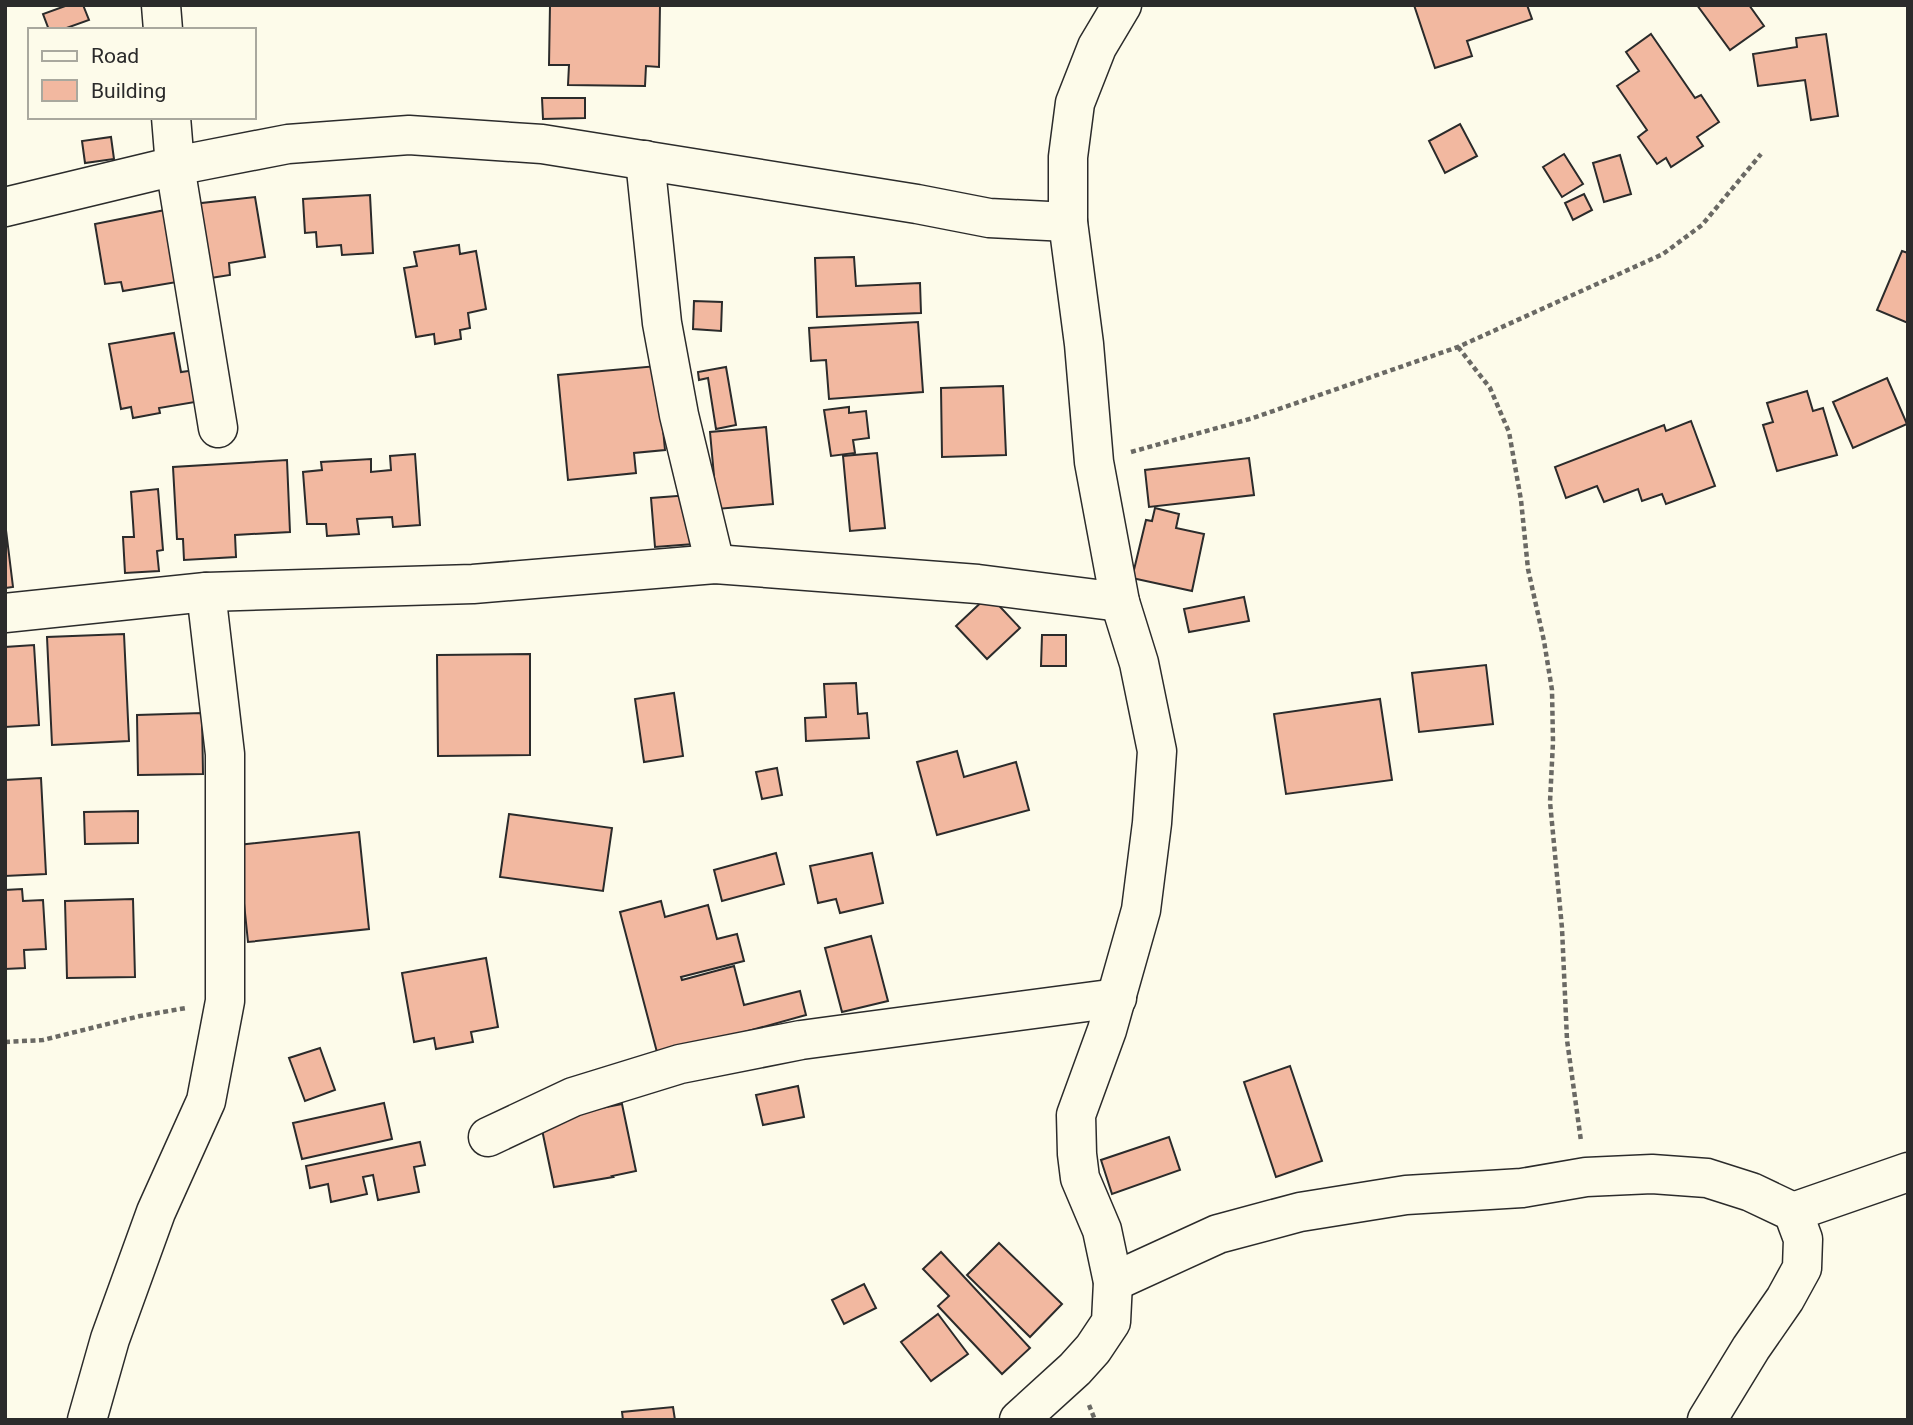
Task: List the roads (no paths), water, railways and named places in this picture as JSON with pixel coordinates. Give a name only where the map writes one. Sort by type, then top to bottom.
[{"type":"street","points":[[161,5],[163,28]]},
{"type":"street","points":[[1019,1420],[1075,1369],[1093,1349],[1111,1322],[1113,1282],[1102,1230],[1080,1178],[1076,1115],[1116,998],[1140,910],[1152,823],[1157,751],[1139,663],[1120,602],[1094,462],[1084,344],[1068,222],[1068,158],[1075,103],[1097,47],[1122,5]]},
{"type":"street","points":[[171,119],[175,166],[218,428]]},
{"type":"street","points":[[5,207],[175,166],[288,144],[409,135],[542,144],[989,218],[1068,222]]},
{"type":"street","points":[[645,160],[662,323],[678,415],[715,564]]},
{"type":"street","points":[[5,613],[206,592],[473,584],[715,564],[978,584],[1120,602]]},
{"type":"street","points":[[88,1420],[95,1386],[110,1339],[156,1212],[206,1101],[225,1001],[225,754],[206,592]]},
{"type":"street","points":[[488,1137],[573,1097],[680,1064],[801,1040],[1116,998]]},
{"type":"street","points":[[1793,1212],[1908,1172]]},
{"type":"street","points":[[1113,1282],[1218,1234],[1300,1212],[1406,1195],[1522,1188],[1586,1177],[1652,1174],[1707,1178],[1751,1192],[1793,1212],[1803,1239],[1802,1268],[1707,1420]]}]
